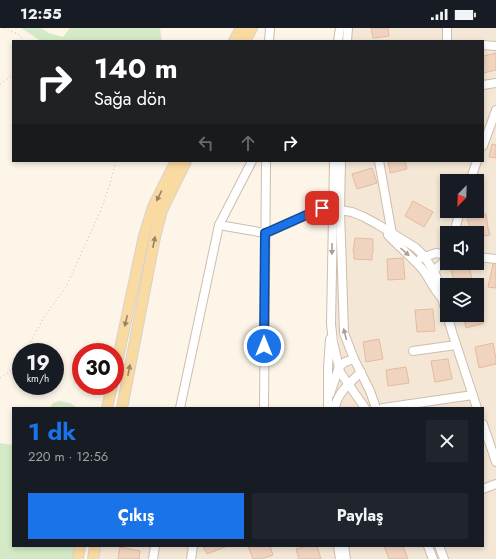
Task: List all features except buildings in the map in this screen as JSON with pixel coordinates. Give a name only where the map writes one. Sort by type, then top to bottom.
[{"type":"main road","points":[[235,40],[241,28]]},
{"type":"main road","points":[[246,40],[252,28]]},
{"type":"main road","points":[[121,343],[144,236],[153,207],[176,162]]},
{"type":"main road","points":[[122,407],[154,237],[162,210],[186,162]]},
{"type":"main road","points":[[107,407],[110,395]]},
{"type":"main road","points":[[78,559],[80,547]]},
{"type":"main road","points":[[93,559],[95,547]]},
{"type":"street","points":[[269,40],[270,28]]},
{"type":"street","points":[[338,40],[340,28]]},
{"type":"street","points":[[347,40],[348,28]]},
{"type":"street","points":[[447,28],[447,40]]},
{"type":"street","points":[[484,46],[496,46]]},
{"type":"street","points":[[484,85],[496,82]]},
{"type":"street","points":[[484,141],[487,126],[496,110]]},
{"type":"street","points":[[180,407],[219,225],[251,162]]},
{"type":"street","points":[[264,407],[266,162]]},
{"type":"street","points":[[334,162],[343,328],[354,359],[370,391],[376,407]]},
{"type":"street","points":[[328,404],[328,368],[336,210],[341,162]]},
{"type":"street","points":[[380,162],[392,234]]},
{"type":"street","points":[[473,174],[478,162]]},
{"type":"street","points":[[219,225],[265,233],[322,208],[352,212],[377,224],[416,248],[424,256],[434,271],[440,287]]},
{"type":"street","points":[[377,224],[416,262],[440,296]]},
{"type":"street","points":[[416,262],[424,256],[436,253],[440,254]]},
{"type":"street","points":[[484,258],[496,259]]},
{"type":"street","points":[[424,272],[428,273],[434,271],[440,265]]},
{"type":"street","points":[[449,322],[478,407]]},
{"type":"street","points":[[331,324],[333,342],[340,372],[364,407]]},
{"type":"street","points":[[413,351],[456,345]]},
{"type":"street","points":[[328,404],[339,367],[345,362],[354,359]]},
{"type":"street","points":[[334,407],[336,401],[342,392],[360,372]]},
{"type":"street","points":[[390,407],[473,395]]},
{"type":"street","points":[[484,426],[494,451],[496,462]]},
{"type":"street","points":[[484,489],[496,484]]},
{"type":"street","points":[[153,559],[155,547]]},
{"type":"street","points":[[191,559],[192,547]]},
{"type":"street","points":[[338,547],[340,559]]},
{"type":"street","points":[[344,547],[346,559]]},
{"type":"street","points":[[428,547],[433,559]]},
{"type":"street","points":[[439,547],[444,559]]},
{"type":"path","points":[[4,28],[18,34],[24,40]]},
{"type":"path","points":[[0,84],[12,76]]},
{"type":"path","points":[[29,343],[44,317],[66,287],[100,212],[116,162]]},
{"type":"path","points":[[0,378],[12,370]]},
{"type":"shaded area","points":[[344,28],[496,28],[496,559],[93,559],[96,547],[484,547],[484,407],[331,407],[332,362],[334,351],[339,343],[336,327],[338,162],[484,162],[484,40],[342,40]]},
{"type":"green space","points":[[21,28],[41,28],[49,33],[63,37],[70,28],[160,28],[162,40],[39,40]]},
{"type":"green space","points":[[60,401],[70,403],[76,407],[51,407],[53,403]]},
{"type":"green space","points":[[0,443],[12,445],[12,547],[76,547],[74,559],[0,559]]},
{"type":"route","points":[[264,346],[265,233],[322,208]]}]
